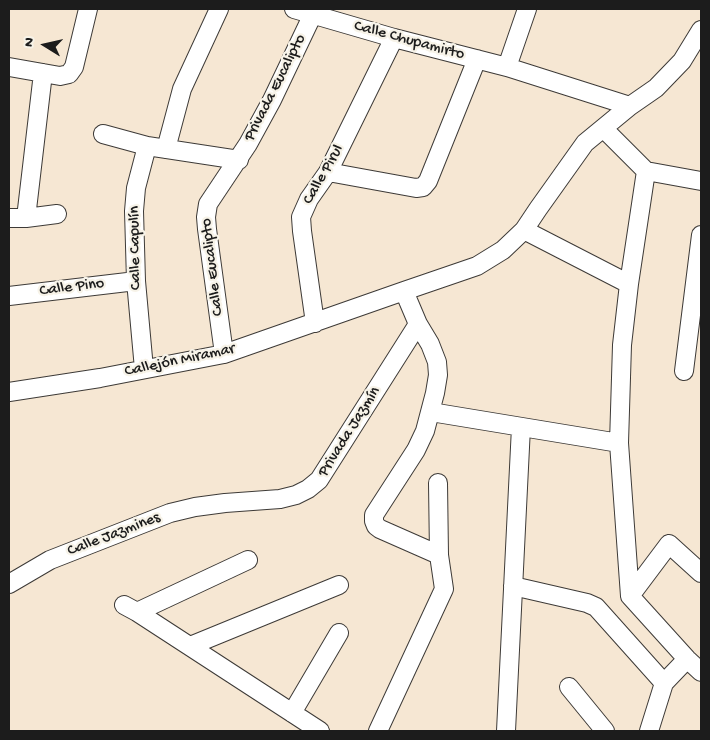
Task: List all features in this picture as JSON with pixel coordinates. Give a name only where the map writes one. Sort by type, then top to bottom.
[{"type":"street","points":[[9,67],[60,76],[69,74],[74,67],[88,9]]},
{"type":"street","points":[[166,149],[182,89],[218,9]]},
{"type":"street","name":"Calle Chupamirto","points":[[294,9],[394,38],[477,59],[428,181],[423,187],[416,188],[328,172]]},
{"type":"street","points":[[507,67],[527,9]]},
{"type":"street","name":"Privada Eucalipto","points":[[239,160],[272,100],[313,14]]},
{"type":"street","name":"Callejón Miramar","points":[[9,392],[100,378],[224,354],[477,266],[503,250],[524,230],[585,143],[630,106],[656,88],[682,61],[701,30]]},
{"type":"street","name":"Calle Pirul","points":[[315,323],[301,216],[309,199],[328,172],[394,38]]},
{"type":"street","points":[[477,59],[630,106]]},
{"type":"street","points":[[26,218],[43,73]]},
{"type":"street","points":[[603,128],[646,170],[701,180]]},
{"type":"street","points":[[104,134],[147,146],[239,160]]},
{"type":"street","name":"Calle Capulín","points":[[144,369],[136,281],[134,210],[136,188],[147,146]]},
{"type":"street","name":"Calle Eucalipto","points":[[224,354],[206,217],[208,204],[239,160]]},
{"type":"street","points":[[646,170],[622,345],[619,443],[630,596],[701,672]]},
{"type":"street","points":[[9,218],[57,214]]},
{"type":"street","points":[[524,230],[630,284]]},
{"type":"street","points":[[684,370],[701,235]]},
{"type":"street","name":"Calle Pino","points":[[9,296],[136,281]]},
{"type":"street","points":[[404,291],[418,324],[430,344],[437,362],[438,375],[426,431],[374,515],[374,521],[380,529],[439,555]]},
{"type":"street","name":"Privada Jazmín","points":[[225,503],[280,499],[308,490],[319,480],[418,324]]},
{"type":"street","points":[[431,412],[619,443]]},
{"type":"street","points":[[506,731],[521,427]]},
{"type":"street","points":[[378,731],[444,589],[439,555],[438,483]]},
{"type":"street","name":"Calle Jazmines","points":[[9,584],[50,560],[170,513],[225,503]]},
{"type":"street","points":[[630,596],[669,544],[701,573]]},
{"type":"street","points":[[248,560],[131,608],[320,731]]},
{"type":"street","points":[[190,646],[339,585]]},
{"type":"street","points":[[513,586],[587,603],[596,607],[664,684]]},
{"type":"street","points":[[292,713],[339,632]]},
{"type":"street","points":[[649,731],[664,684],[688,659]]},
{"type":"street","points":[[569,687],[605,731]]}]
